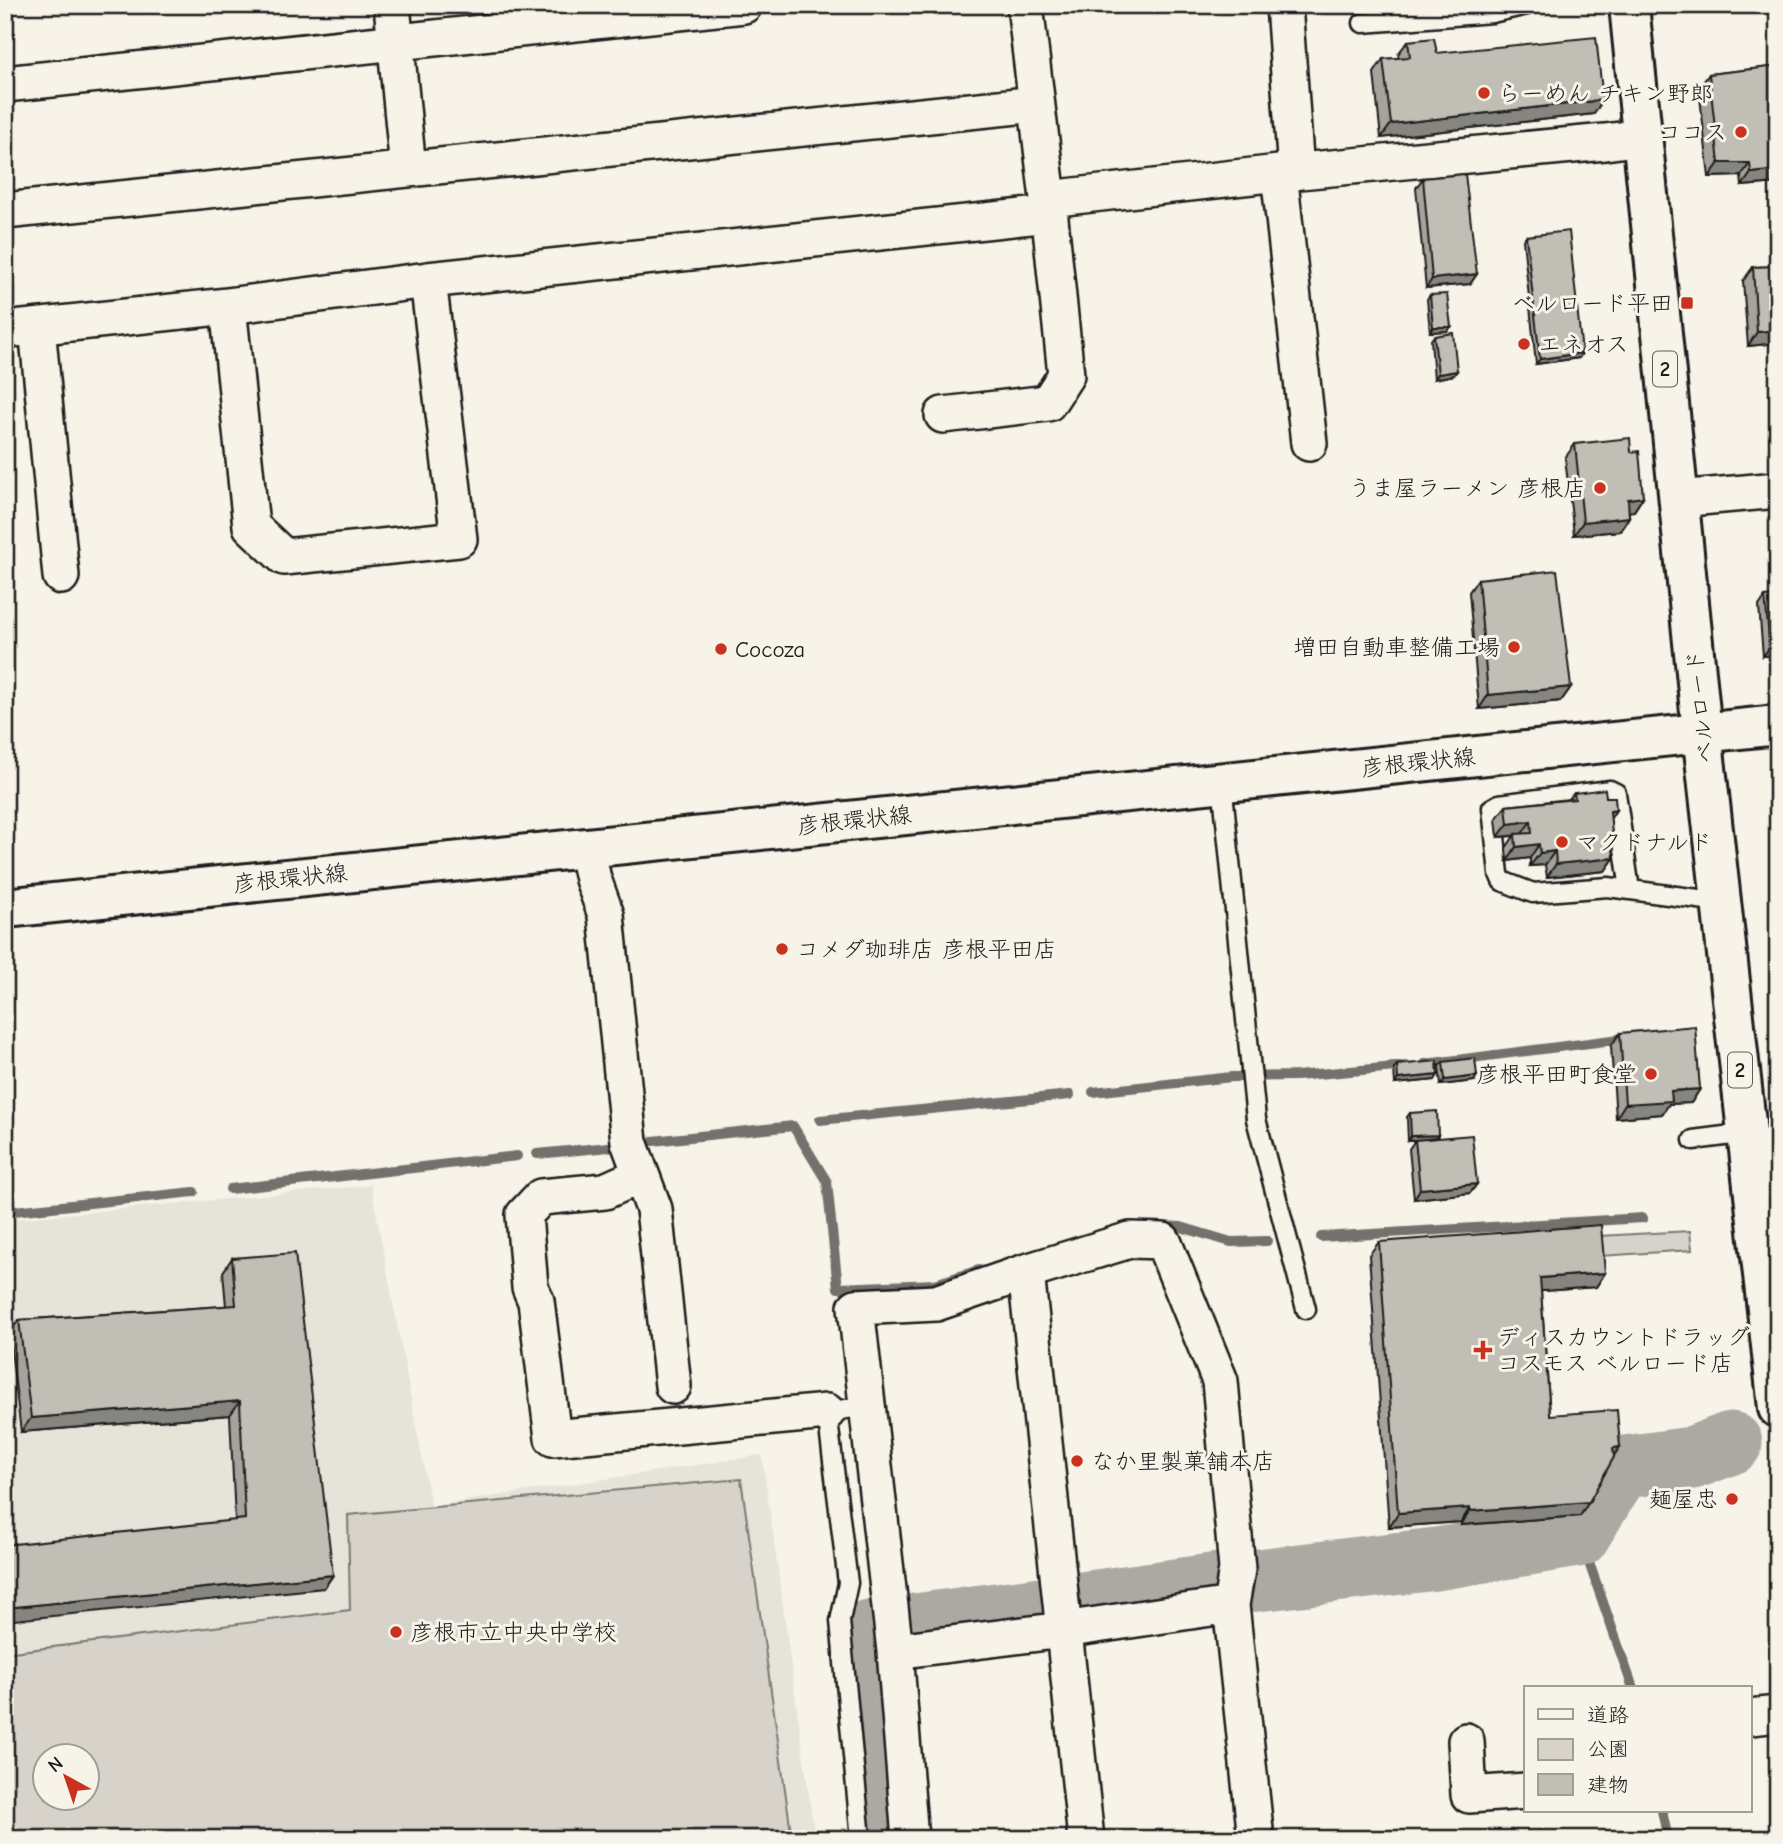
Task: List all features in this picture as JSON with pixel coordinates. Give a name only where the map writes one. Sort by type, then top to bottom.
[{"type":"main road","name":"ベルロード","points":[[1629,5],[1702,732],[1778,1408]]},
{"type":"main road","name":"彦根環状線","points":[[5,908],[1778,725]]},
{"type":"street","points":[[392,5],[408,169]]},
{"type":"street","points":[[5,84],[744,5]]},
{"type":"street","points":[[943,415],[1048,403],[1066,375],[1025,5]]},
{"type":"street","points":[[1284,5],[1288,173],[1308,443]]},
{"type":"street","points":[[5,211],[1035,104]]},
{"type":"street","points":[[61,576],[21,328],[228,306],[1049,206],[1288,173],[1591,144],[1642,136]]},
{"type":"street","points":[[228,306],[251,526],[284,557],[459,539],[428,280]]},
{"type":"street","points":[[1678,499],[1778,490]]},
{"type":"street","points":[[586,848],[593,879],[606,915],[629,1142],[654,1209],[673,1386]]},
{"type":"street","points":[[641,1175],[605,1191],[541,1197],[523,1215],[530,1287],[536,1301],[553,1438],[827,1412]]},
{"type":"street","points":[[910,1839],[895,1651],[856,1307],[936,1303],[1130,1240],[1163,1241],[1220,1381],[1237,1570],[1231,1605],[1256,1839]]},
{"type":"street","points":[[1026,1272],[1086,1839]]},
{"type":"street","points":[[895,1651],[1231,1605]]},
{"type":"street","points":[[1752,1717],[1778,1714]]},
{"type":"street","points":[[1466,1741],[1469,1795],[1524,1791]]},
{"type":"lane","points":[[1363,23],[1492,13],[1527,5]]},
{"type":"lane","points":[[1222,782],[1256,1119],[1306,1309]]},
{"type":"lane","points":[[1630,890],[1616,793],[1610,790],[1582,793],[1499,804],[1492,808],[1502,881],[1533,893],[1608,887],[1630,890],[1721,902]]},
{"type":"lane","points":[[1678,908],[1721,902]]},
{"type":"lane","points":[[1693,1140],[1748,1133]]},
{"type":"lane","points":[[861,1839],[840,1621],[848,1583],[827,1412],[866,1406]]},
{"type":"shaded area","name":"彦根市立中央中学校","points":[[371,1185],[431,1506],[762,1455],[815,1839],[5,1839],[5,1220]]},
{"type":"green space","points":[[1690,1231],[1692,1250],[1601,1256],[1599,1236]]},
{"type":"green space","points":[[741,1479],[792,1839],[5,1839],[5,1653],[350,1610],[348,1515]]},
{"type":"building","name":"らーめん チキン野郎","points":[[1596,37],[1603,100],[1391,124],[1383,59],[1410,57],[1408,41],[1434,38],[1437,53]]},
{"type":"building","name":"ココス","points":[[1778,66],[1778,170],[1751,173],[1750,163],[1719,163],[1709,74]]},
{"type":"building","points":[[1465,174],[1477,274],[1432,279],[1423,178]]},
{"type":"building","points":[[1569,231],[1582,353],[1540,359],[1526,236]]},
{"type":"building","points":[[1778,266],[1778,330],[1757,332],[1753,267]]},
{"type":"building","points":[[1447,294],[1451,327],[1433,327],[1430,295]]},
{"type":"building","points":[[1453,333],[1457,371],[1438,374],[1434,336]]},
{"type":"building","name":"うま屋ラーメン 彦根店","points":[[1630,438],[1631,452],[1639,451],[1643,497],[1628,499],[1629,517],[1583,522],[1575,444]]},
{"type":"building","name":"増田自動車整備工場","points":[[1557,570],[1571,687],[1488,695],[1478,579]]},
{"type":"building","points":[[1778,596],[1778,646],[1770,647],[1765,597]]},
{"type":"building","name":"マクドナルド","points":[[1605,789],[1606,797],[1615,797],[1616,810],[1610,811],[1614,858],[1556,864],[1555,851],[1540,853],[1539,844],[1516,847],[1515,834],[1532,833],[1531,821],[1508,824],[1506,806],[1575,799],[1574,793]]},
{"type":"building","name":"彦根平田町食堂","points":[[1695,1026],[1700,1089],[1671,1091],[1672,1101],[1625,1104],[1620,1033]]},
{"type":"building","points":[[1475,1058],[1477,1076],[1445,1080],[1443,1062]]},
{"type":"building","points":[[1437,1061],[1438,1075],[1398,1079],[1397,1065]]},
{"type":"building","points":[[1437,1111],[1438,1135],[1411,1136],[1410,1113]]},
{"type":"building","points":[[1472,1135],[1477,1184],[1420,1189],[1415,1140]]},
{"type":"building","points":[[1601,1225],[1605,1273],[1540,1278],[1550,1415],[1617,1410],[1620,1447],[1613,1448],[1614,1457],[1589,1502],[1470,1511],[1470,1508],[1398,1513],[1379,1242]]},
{"type":"building","points":[[295,1253],[333,1575],[5,1608],[5,1545],[245,1519],[240,1401],[31,1418],[19,1320],[236,1305],[232,1258]]},
{"type":"waterway","points":[[1425,1064],[1628,1038]]},
{"type":"waterway","points":[[1093,1092],[1232,1077],[1296,1076],[1406,1066]]},
{"type":"waterway","points":[[820,1120],[1070,1095]]},
{"type":"waterway","points":[[653,1141],[793,1126],[827,1182],[838,1288],[935,1284],[979,1270]]},
{"type":"waterway","points":[[537,1154],[609,1147]]},
{"type":"waterway","points":[[230,1189],[517,1156]]},
{"type":"waterway","points":[[5,1212],[194,1192]]},
{"type":"waterway","points":[[1321,1237],[1643,1218]]},
{"type":"waterway","points":[[1160,1226],[1181,1227],[1231,1242],[1267,1241]]},
{"type":"waterway","points":[[1249,1581],[1436,1559],[1578,1536],[1618,1471],[1625,1467],[1692,1458],[1731,1443]]},
{"type":"waterway","points":[[1567,1538],[1586,1554],[1632,1686]]},
{"type":"waterway","points":[[1075,1604],[1219,1584]]},
{"type":"waterway","points":[[908,1626],[1049,1607]]},
{"type":"waterway","points":[[879,1630],[869,1631],[891,1839]]},
{"type":"waterway","points":[[1662,1812],[1668,1839]]},
{"type":"place","name":"らーめん チキン野郎","points":[[1484,93]]},
{"type":"place","name":"ココス","points":[[1741,132]]},
{"type":"place","name":"ベルロード平田","points":[[1687,303]]},
{"type":"place","name":"エネオス","points":[[1524,344]]},
{"type":"place","name":"うま屋ラーメン 彦根店","points":[[1600,488]]},
{"type":"place","name":"増田自動車整備工場","points":[[1514,647]]},
{"type":"place","name":"Cocoza","points":[[721,649]]},
{"type":"place","name":"マクドナルド","points":[[1562,842]]},
{"type":"place","name":"コメダ珈琲店 彦根平田店","points":[[782,949]]},
{"type":"place","name":"彦根平田町食堂","points":[[1651,1074]]},
{"type":"place","name":"ディスカウントドラッグ コスモス ベルロード店","points":[[1483,1350]]},
{"type":"place","name":"なか里製菓舗本店","points":[[1077,1461]]},
{"type":"place","name":"麺屋忠","points":[[1732,1499]]},
{"type":"place","name":"彦根市立中央中学校","points":[[396,1632]]}]
